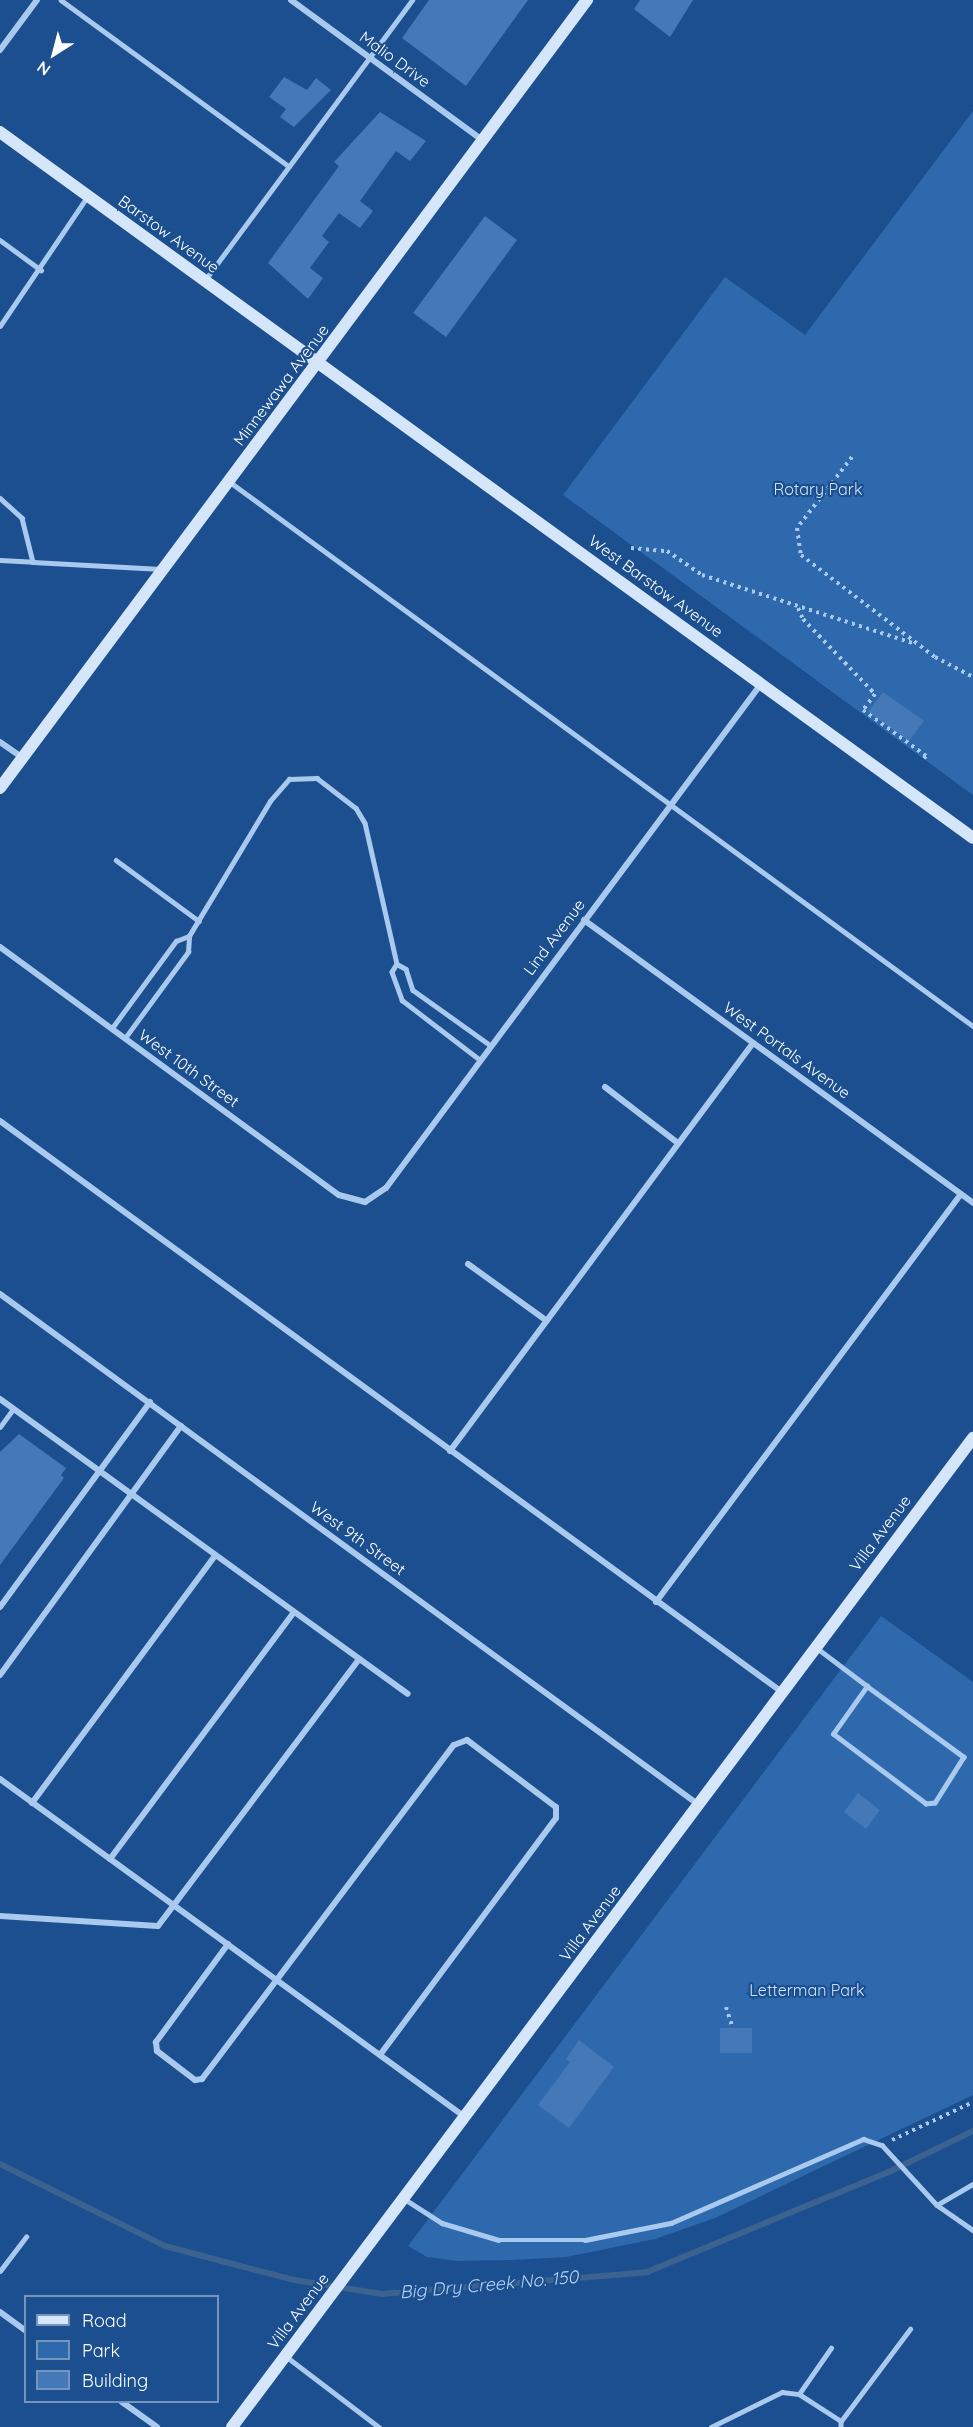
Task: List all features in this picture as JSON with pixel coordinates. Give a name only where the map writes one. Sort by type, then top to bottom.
[{"type":"main road","name":"Minnewawa Avenue","points":[[0,789],[587,0]]},
{"type":"main road","name":"Barstow Avenue","points":[[0,132],[320,361]]},
{"type":"main road","name":"West Barstow Avenue","points":[[320,361],[973,838]]},
{"type":"main road","name":"Villa Avenue","points":[[232,2427],[699,1805],[814,1647],[973,1438]]},
{"type":"street","points":[[0,50],[37,0]]},
{"type":"street","name":"Malio Drive","points":[[291,0],[483,140]]},
{"type":"street","name":"Lind Avenue","points":[[365,1202],[386,1188],[479,1059],[761,684]]},
{"type":"street","points":[[0,742],[22,758]]},
{"type":"street","name":"West Portals Avenue","points":[[584,920],[973,1203]]},
{"type":"street","name":"West 10th Street","points":[[0,947],[339,1195],[365,1202]]},
{"type":"street","points":[[450,1451],[753,1043]]},
{"type":"street","points":[[605,1087],[678,1143]]},
{"type":"street","points":[[0,1121],[782,1692]]},
{"type":"street","points":[[656,1602],[961,1194]]},
{"type":"street","points":[[468,1264],[546,1320]]},
{"type":"street","name":"West 9th Street","points":[[0,1294],[699,1805]]},
{"type":"street","points":[[0,1399],[408,1694]]},
{"type":"street","points":[[0,1607],[150,1402]]},
{"type":"street","points":[[0,1676],[181,1426]]},
{"type":"street","points":[[32,1803],[215,1556]]},
{"type":"street","points":[[110,1859],[294,1612]]},
{"type":"street","points":[[0,1916],[158,1926],[359,1659]]},
{"type":"street","points":[[228,1944],[156,2042],[157,2050],[195,2080],[202,2079],[454,1745],[467,1740],[556,1807],[556,1818],[380,2055]]},
{"type":"street","points":[[0,1779],[465,2116]]},
{"type":"street","points":[[0,2312],[24,2330]]},
{"type":"street","points":[[123,2403],[157,2427]]},
{"type":"lane","points":[[61,0],[289,166]]},
{"type":"lane","points":[[205,280],[412,0]]},
{"type":"lane","points":[[0,326],[41,270],[88,195]]},
{"type":"lane","points":[[0,240],[41,270]]},
{"type":"lane","points":[[230,482],[973,1026]]},
{"type":"lane","points":[[0,498],[22,518],[33,562]]},
{"type":"lane","points":[[0,560],[164,569]]},
{"type":"lane","points":[[125,1038],[188,952],[189,936],[270,801],[289,779],[316,778],[356,808],[365,823],[397,964],[392,972],[402,1000],[479,1059]]},
{"type":"lane","points":[[116,860],[199,921]]},
{"type":"lane","points":[[112,1028],[176,941],[189,936]]},
{"type":"lane","points":[[397,964],[406,969],[413,990],[490,1045]]},
{"type":"lane","points":[[0,1427],[13,1409]]},
{"type":"lane","points":[[814,1647],[964,1757],[935,1803],[927,1804],[833,1734],[867,1686]]},
{"type":"lane","points":[[403,2198],[442,2223],[499,2240],[585,2240],[671,2223],[863,2139],[882,2145],[914,2177],[937,2205],[973,2230]]},
{"type":"lane","points":[[937,2205],[973,2184]]},
{"type":"lane","points":[[0,2271],[26,2236]]},
{"type":"lane","points":[[711,2427],[767,2397],[800,2394],[841,2424],[910,2329]]},
{"type":"lane","points":[[800,2394],[831,2348]]},
{"type":"lane","points":[[285,2356],[379,2427]]},
{"type":"path","points":[[852,457],[797,528],[801,555],[918,645],[973,677]]},
{"type":"path","points":[[631,548],[667,551],[702,575],[918,645]]},
{"type":"path","points":[[798,608],[803,619],[875,694],[863,710],[926,756],[922,760]]},
{"type":"path","points":[[726,2007],[732,2025]]},
{"type":"path","points":[[882,2145],[973,2102]]},
{"type":"green space","name":"Rotary Park","points":[[973,111],[973,795],[563,495],[725,277],[805,335]]},
{"type":"green space","name":"Letterman Park","points":[[881,1616],[973,1682],[973,2095],[715,2218],[655,2239],[566,2257],[512,2260],[458,2261],[427,2257],[408,2246]]},
{"type":"building","points":[[429,0],[528,0],[466,86],[402,38]]},
{"type":"building","points":[[640,0],[693,0],[670,37],[634,9]]},
{"type":"building","points":[[284,77],[307,90],[316,78],[331,90],[294,127],[280,117],[286,109],[269,97]]},
{"type":"building","points":[[380,112],[426,141],[410,161],[396,151],[360,201],[373,211],[360,228],[339,213],[322,236],[329,242],[310,268],[323,278],[308,299],[268,263],[339,166],[334,162]]},
{"type":"building","points":[[485,216],[517,240],[446,337],[413,313]]},
{"type":"building","points":[[883,692],[924,721],[909,741],[868,712]]},
{"type":"building","points":[[19,1434],[66,1468],[61,1475],[64,1478],[0,1565],[0,1452]]},
{"type":"building","points":[[858,1793],[880,1810],[866,1829],[844,1812]]},
{"type":"building","points":[[720,2028],[752,2028],[752,2053],[720,2053]]},
{"type":"building","points":[[579,2040],[614,2067],[569,2128],[538,2105],[570,2062],[566,2059]]},
{"type":"waterway","name":"Big Dry Creek No. 150","points":[[0,2164],[165,2246],[294,2280],[382,2294],[647,2272],[893,2170],[973,2131]]}]
